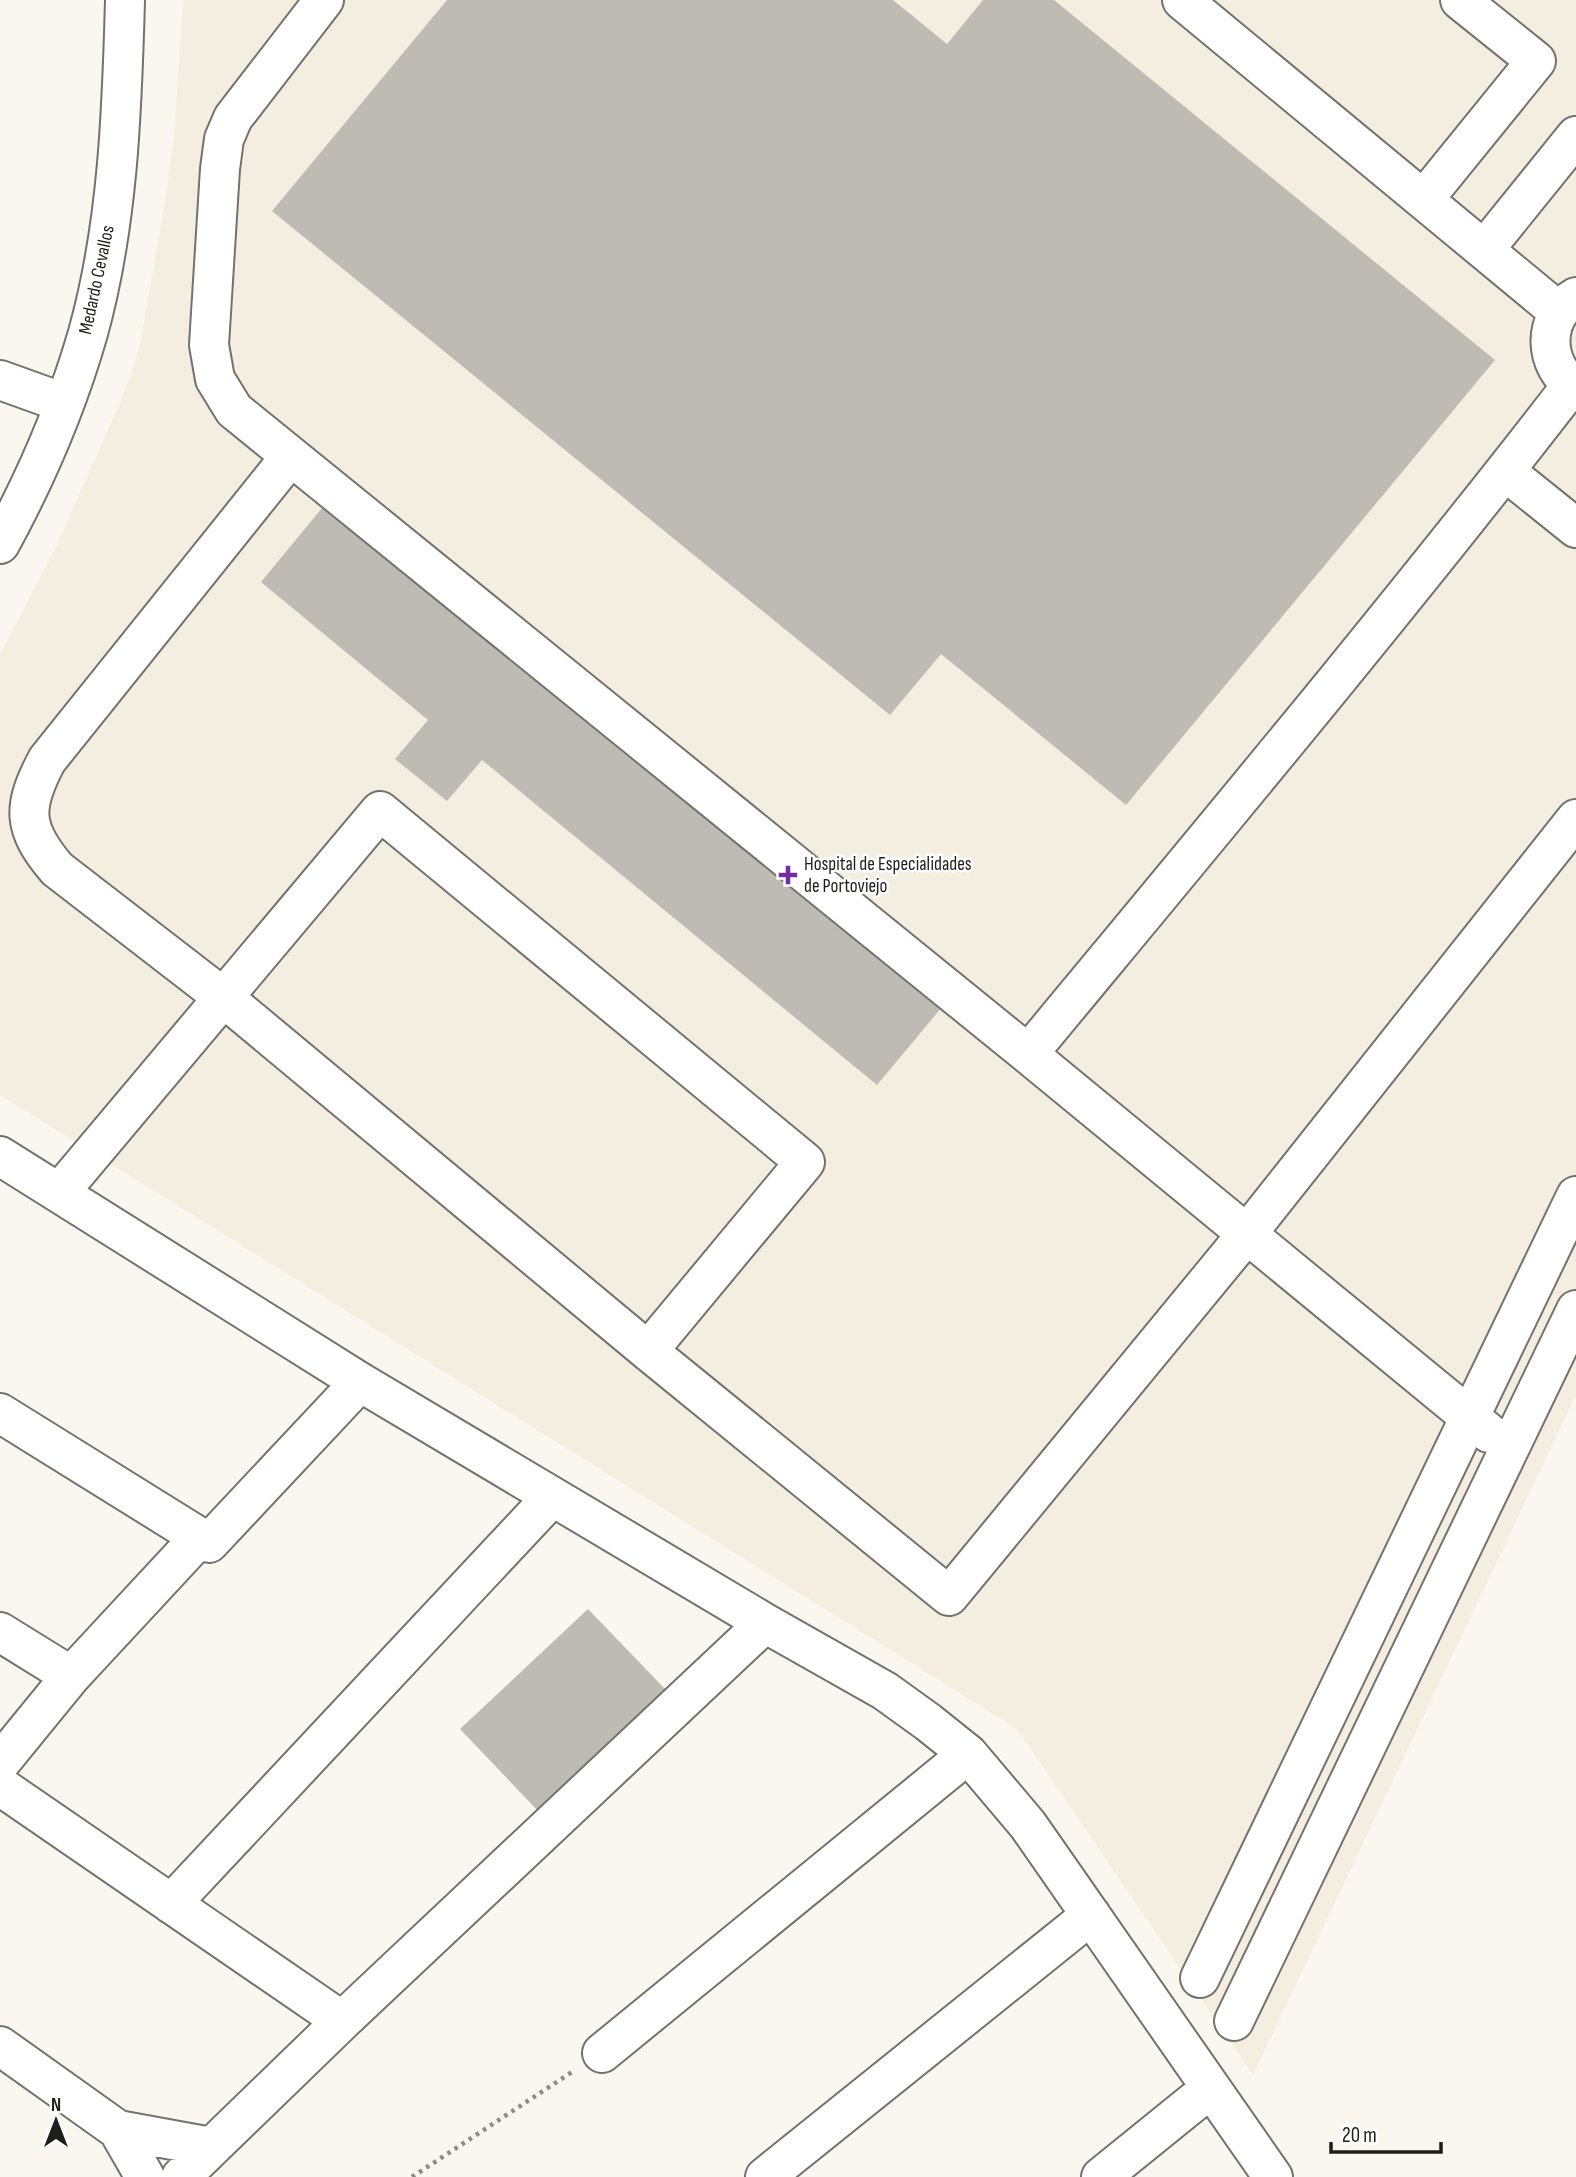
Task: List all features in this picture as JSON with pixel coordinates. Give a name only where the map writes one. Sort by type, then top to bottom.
[{"type":"street","points":[[1028,1054],[1574,386],[1560,374],[1549,343],[1552,327],[1568,304],[1484,250],[1182,0]]},
{"type":"street","points":[[1424,199],[1536,61],[1460,0]]},
{"type":"street","name":"Medardo Cevallos","points":[[0,544],[37,470],[64,403],[88,333],[101,276],[118,158],[116,3]]},
{"type":"street","points":[[312,4],[233,118],[224,139],[209,345],[215,379],[234,410],[1510,1449]]},
{"type":"street","points":[[1484,250],[1576,136]]},
{"type":"street","points":[[0,380],[64,403]]},
{"type":"street","points":[[290,457],[47,761],[34,784],[29,807],[30,828],[41,850],[57,869],[223,998],[648,1351],[949,1596],[1246,1235],[1576,819]]},
{"type":"street","points":[[1505,471],[1576,528]]},
{"type":"street","points":[[59,1193],[380,811],[805,1162],[648,1351]]},
{"type":"street","points":[[0,1156],[360,1382],[765,1623],[885,1691],[928,1721],[968,1754],[1017,1810],[1273,2177]]},
{"type":"street","points":[[1200,1978],[1576,1196]]},
{"type":"street","points":[[1234,2021],[1576,1310]]},
{"type":"street","points":[[0,1413],[209,1542],[360,1382]]},
{"type":"street","points":[[171,1904],[552,1497]]},
{"type":"street","points":[[0,1763],[71,1676],[200,1537]]},
{"type":"street","points":[[181,2177],[342,2021],[765,1623]]},
{"type":"street","points":[[0,1632],[71,1676]]},
{"type":"street","points":[[602,2053],[968,1754]]},
{"type":"street","points":[[0,1786],[342,2021]]},
{"type":"street","points":[[765,2177],[1091,1915]]},
{"type":"street","points":[[0,2046],[118,2130],[145,2177]]},
{"type":"street","points":[[1101,2177],[1211,2088]]},
{"type":"street","points":[[118,2130],[211,2147]]},
{"type":"path","points":[[412,2177],[602,2053]]},
{"type":"shaded area","name":"Hospital de Especialidades de Portoviejo","points":[[183,0],[1576,0],[1576,1395],[1253,2075],[1017,1729],[0,1095],[0,654],[56,547],[123,396],[139,350],[174,138]]},
{"type":"building","points":[[447,0],[893,0],[947,44],[983,0],[1054,0],[1495,360],[1126,805],[941,654],[890,715],[272,211]]},
{"type":"building","points":[[327,502],[942,1007],[877,1085],[482,760],[447,801],[395,759],[428,720],[261,582]]},
{"type":"building","points":[[588,1609],[666,1690],[538,1811],[460,1729]]},
{"type":"place","name":"Hospital de Especialidades de Portoviejo","points":[[788,875]]}]
